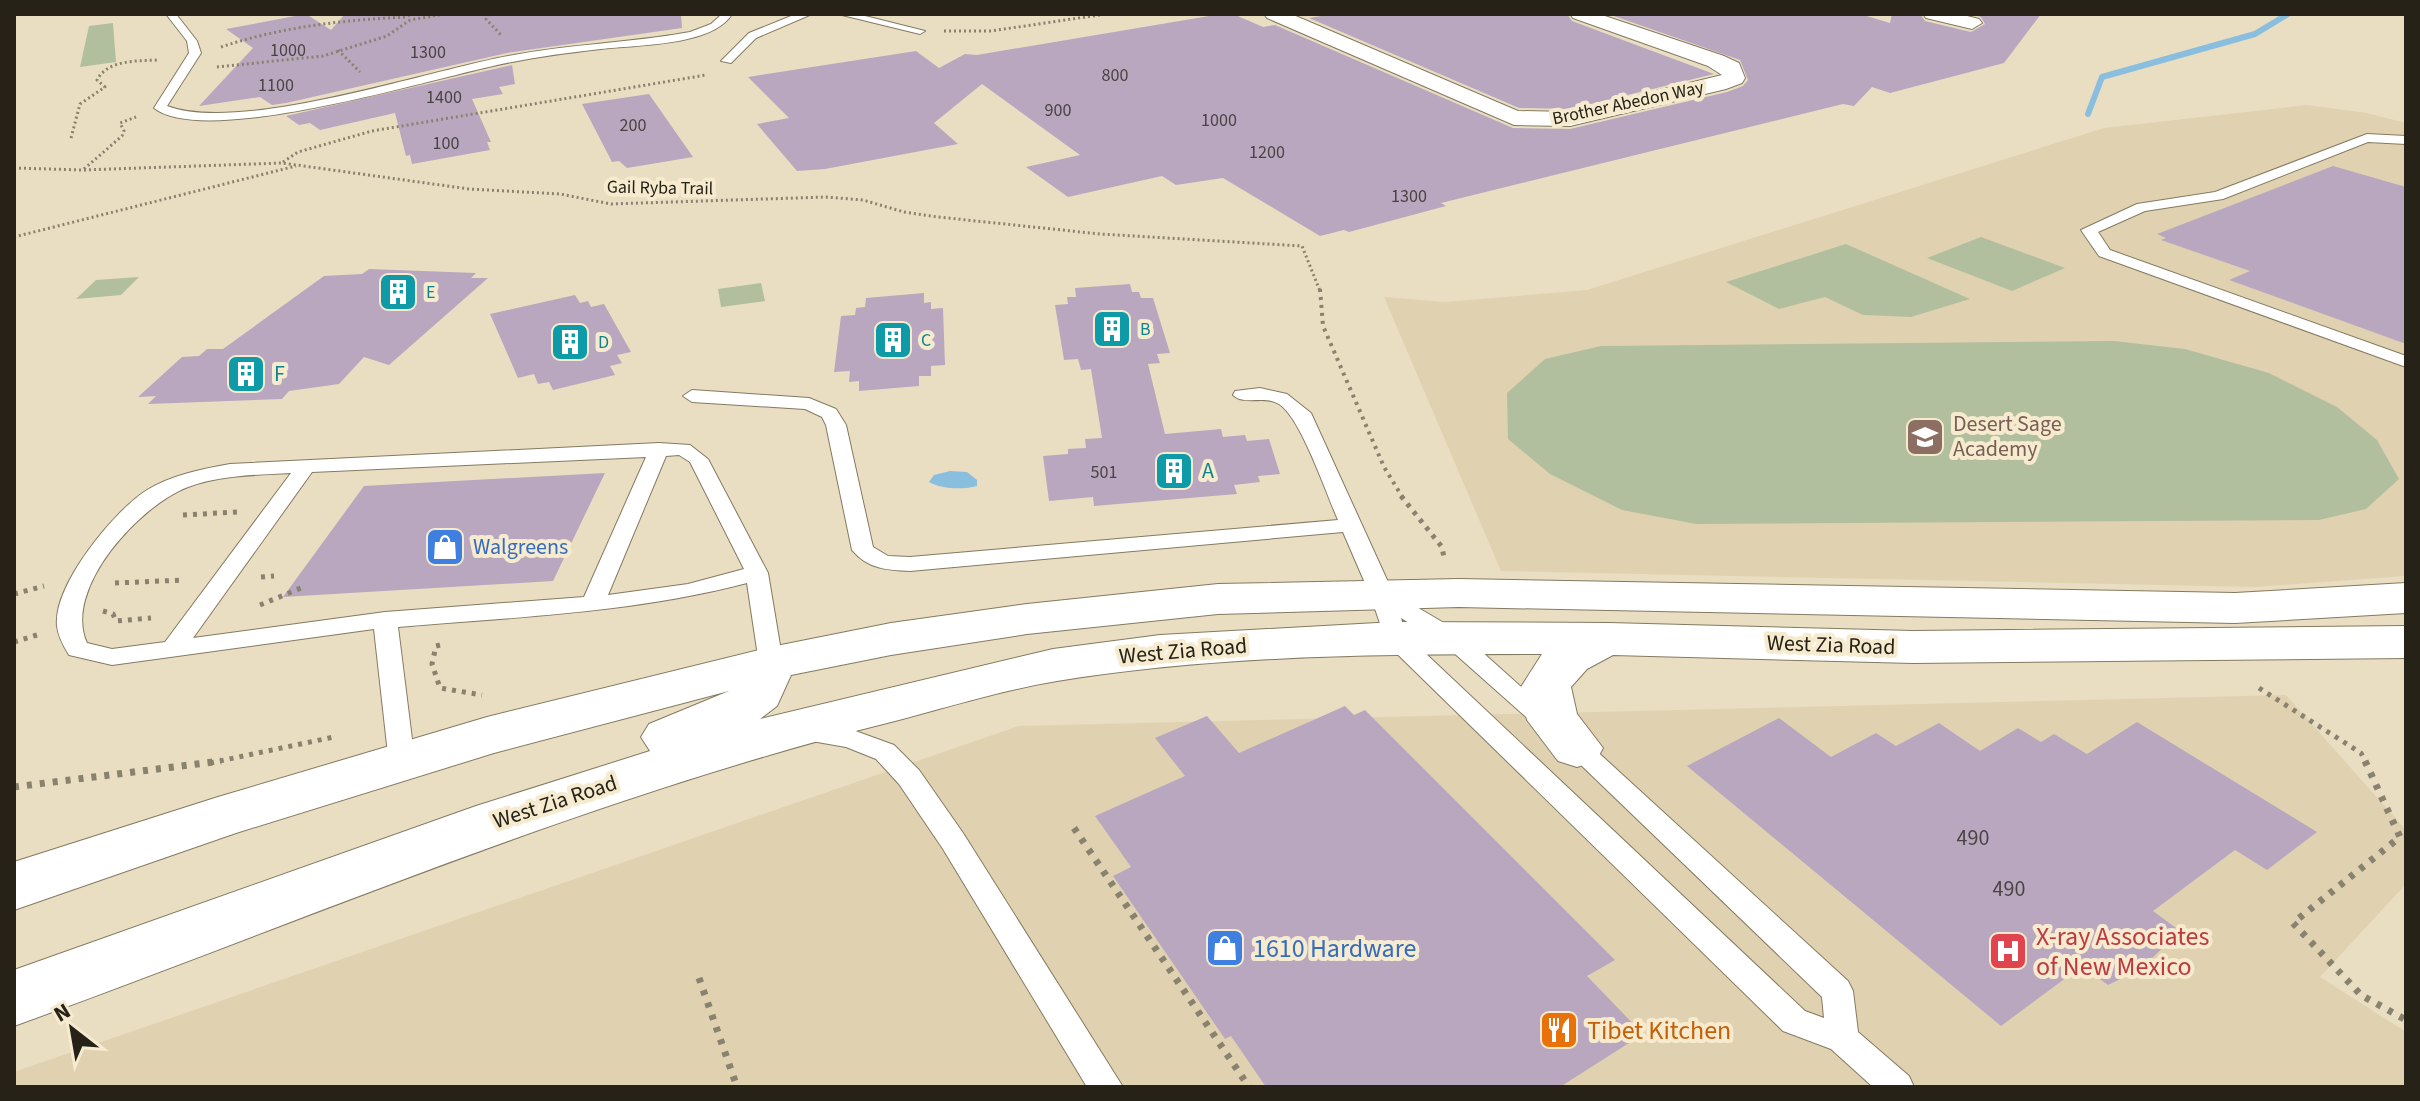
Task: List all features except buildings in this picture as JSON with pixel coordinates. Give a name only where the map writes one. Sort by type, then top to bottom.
[{"type":"street","name":"Brother Abedon Way","points":[[1274,14],[1514,118],[1570,119],[1734,78],[1731,68],[1716,61],[1580,14]]},
{"type":"street","points":[[1933,14],[1972,23]]},
{"type":"street","name":"West Zia Road","points":[[14,998],[496,821],[788,729],[1053,665],[1389,618],[1459,593],[2235,608],[2406,598]]},
{"type":"street","name":"West Zia Road","points":[[14,886],[218,818],[400,743],[487,736],[771,663],[891,639],[1027,619],[1218,599],[1389,618],[1453,639],[1609,639],[1913,647],[2406,642]]},
{"type":"street","points":[[1577,748],[1553,720],[1546,687],[1560,663],[1573,652],[1609,639]]},
{"type":"street","points":[[14,973],[126,925],[554,772],[709,722],[741,707],[759,694],[771,663],[794,676],[832,689],[896,703]]},
{"type":"lane","points":[[171,14],[196,50],[194,58],[160,108],[166,114],[181,117],[270,111],[520,56],[694,34],[723,22],[727,14]]},
{"type":"lane","points":[[727,61],[747,37],[775,23],[807,14]]},
{"type":"lane","points":[[843,14],[920,31]]},
{"type":"lane","points":[[2406,140],[2367,138],[2218,196],[2142,207],[2089,230],[2104,253],[2406,362]]},
{"type":"lane","points":[[1242,395],[1270,392],[1288,399],[1301,413],[1389,618],[1470,713],[1794,1021],[1843,1039],[1897,1087]]},
{"type":"lane","points":[[692,396],[809,404],[829,413],[836,425],[863,550],[883,563],[910,564],[1350,525]]},
{"type":"lane","points":[[593,604],[659,449]]},
{"type":"lane","points":[[757,573],[688,591],[593,604],[385,620],[112,657],[78,649],[68,624],[79,584],[119,525],[153,496],[188,478],[230,470],[683,449],[698,459],[757,573],[771,663]]},
{"type":"lane","points":[[174,647],[305,468]]},
{"type":"lane","points":[[385,620],[400,743]]},
{"type":"lane","points":[[1453,639],[1577,748],[1837,991],[1843,1039]]},
{"type":"lane","points":[[788,729],[850,738],[885,752],[909,777],[953,841],[1106,1087]]},
{"type":"path","points":[[329,14],[337,20]]},
{"type":"path","points":[[236,44],[248,38],[337,20],[406,17],[411,14]]},
{"type":"path","points":[[208,68],[323,56],[387,36],[410,20],[445,14]]},
{"type":"path","points":[[941,31],[991,31],[1106,14]]},
{"type":"path","points":[[406,17],[410,20]]},
{"type":"path","points":[[338,50],[363,75]]},
{"type":"path","points":[[71,138],[71,125],[79,113],[80,104],[105,87],[97,80],[100,74],[122,62],[160,60]]},
{"type":"path","points":[[282,163],[298,152],[372,131],[719,73]]},
{"type":"path","points":[[83,170],[122,136],[124,131],[120,123],[160,108]]},
{"type":"path","name":"Gail Ryba Trail","points":[[14,168],[83,170],[282,163],[469,189],[560,194],[611,204],[826,197],[863,200],[904,212],[938,217],[1100,234],[1303,248],[1321,292],[1323,326],[1384,467],[1398,492],[1442,547],[1444,561]]},
{"type":"path","points":[[14,237],[299,165]]},
{"type":"path","points":[[170,516],[245,511]]},
{"type":"path","points":[[114,583],[184,580]]},
{"type":"path","points":[[14,594],[46,585]]},
{"type":"path","points":[[253,606],[301,588]]},
{"type":"path","points":[[103,611],[113,614],[116,621],[151,618]]},
{"type":"path","points":[[14,642],[37,635]]},
{"type":"path","points":[[450,641],[436,646],[432,664],[440,688],[487,695]]},
{"type":"path","points":[[2259,688],[2361,753],[2400,837],[2293,923],[2361,995],[2406,1020]]},
{"type":"path","points":[[14,787],[400,743]]},
{"type":"path","points":[[1074,828],[1249,1087]]},
{"type":"path","points":[[699,978],[737,1087]]},
{"type":"shaded area","name":"Desert Sage Academy","points":[[2307,105],[2367,113],[2406,123],[2406,576],[2255,587],[1501,571],[1384,297],[1445,302],[1587,290],[2104,128]]},
{"type":"shaded area","points":[[2286,695],[2406,830],[2406,884],[2320,977],[2406,1032],[2406,1087],[14,1087],[14,1072],[1019,726]]},
{"type":"green space","points":[[113,23],[116,62],[80,67],[89,26]]},
{"type":"green space","points":[[1981,237],[2065,268],[2012,291],[1927,258]]},
{"type":"green space","points":[[1846,244],[1970,299],[1911,317],[1863,315],[1825,297],[1779,309],[1726,282]]},
{"type":"green space","points":[[139,277],[121,295],[76,299],[96,280]]},
{"type":"green space","points":[[761,283],[765,301],[721,307],[718,289]]},
{"type":"green space","points":[[2114,341],[2185,349],[2269,373],[2337,407],[2377,440],[2399,479],[2366,509],[2319,520],[1696,524],[1622,510],[1550,474],[1508,439],[1507,393],[1545,359],[1601,346]]},
{"type":"water","points":[[950,471],[967,472],[977,480],[977,486],[952,488],[929,482],[934,475]]},
{"type":"waterway","points":[[2088,114],[2102,77],[2255,34],[2288,14]]},
{"type":"place","name":"E","points":[[398,292]]},
{"type":"place","name":"B","points":[[1112,329]]},
{"type":"place","name":"C","points":[[893,340]]},
{"type":"place","name":"D","points":[[570,342]]},
{"type":"place","name":"F","points":[[246,374]]},
{"type":"place","name":"Desert Sage Academy","points":[[1925,437]]},
{"type":"place","name":"A","points":[[1174,471]]},
{"type":"place","name":"Walgreens","points":[[445,547]]},
{"type":"place","name":"1610 Hardware","points":[[1225,948]]},
{"type":"place","name":"X-ray Associates of New Mexico","points":[[2008,951]]},
{"type":"place","name":"Tibet Kitchen","points":[[1559,1030]]}]
